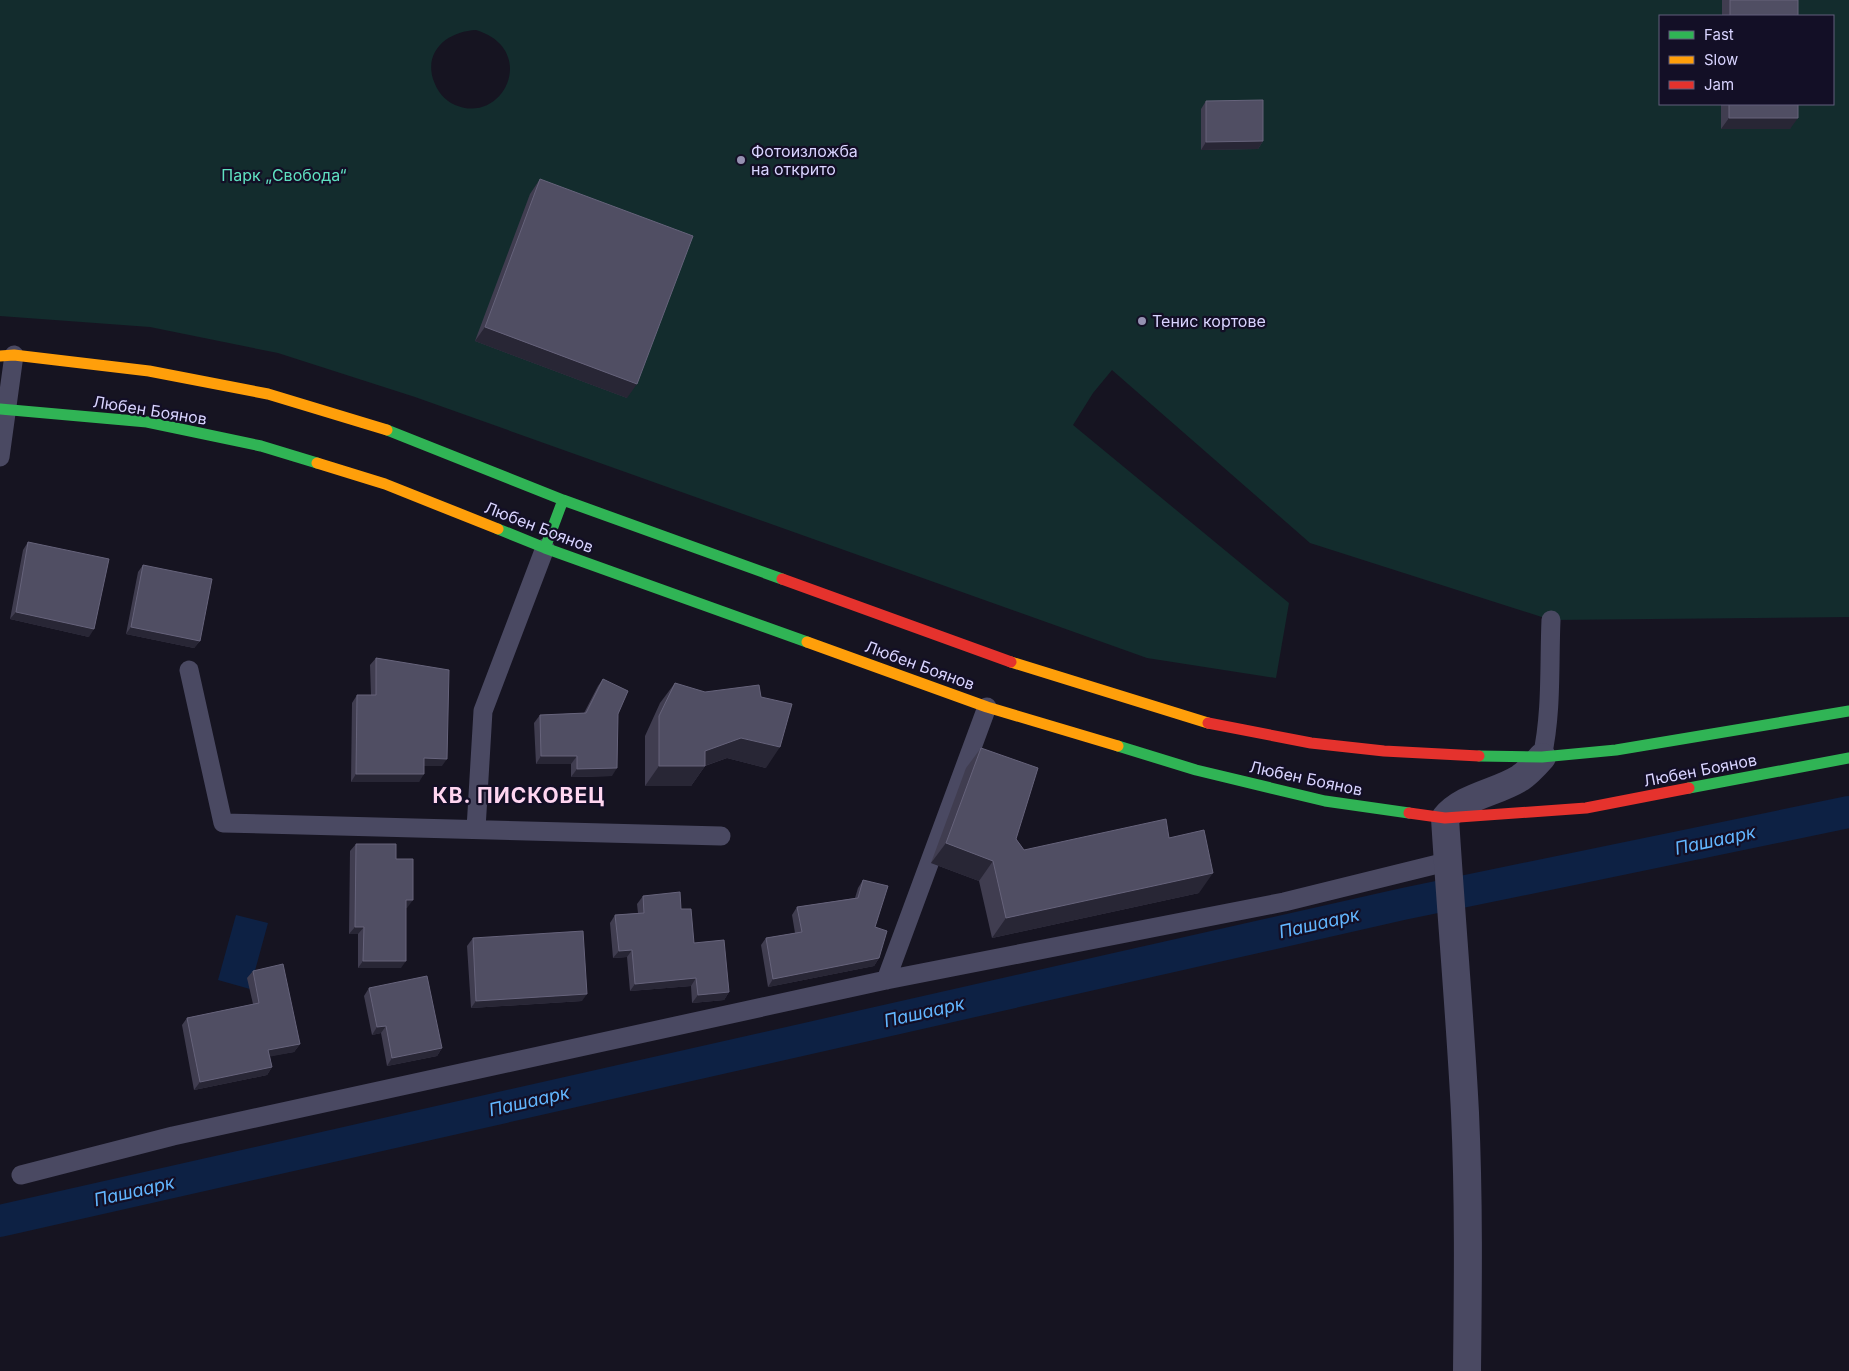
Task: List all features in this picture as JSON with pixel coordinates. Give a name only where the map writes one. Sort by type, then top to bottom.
[{"type":"street","name":"Любен Боянов","points":[[7,356],[149,371],[268,394],[398,433],[563,500],[996,657],[1204,722],[1311,743],[1384,752],[1456,756],[1542,757],[1616,750],[1849,711]]},
{"type":"street","name":"Любен Боянов","points":[[3,409],[146,422],[261,446],[385,484],[545,548],[987,706],[1214,774],[1325,801],[1445,818],[1586,808],[1849,758]]},
{"type":"street","points":[[545,548],[563,500]]},
{"type":"street","points":[[1467,1371],[1468,1288],[1465,1114],[1445,818],[1460,805],[1518,779],[1531,770],[1542,757]]},
{"type":"lane","points":[[0,457],[7,356]]},
{"type":"lane","points":[[476,829],[483,711],[545,548]]},
{"type":"lane","points":[[1542,757],[1548,710],[1551,620]]},
{"type":"lane","points":[[189,670],[224,823],[721,836]]},
{"type":"lane","points":[[886,980],[987,706]]},
{"type":"lane","points":[[21,1175],[173,1136],[886,980],[1284,902],[1447,866]]},
{"type":"green space","name":"Парк „Свобода“","points":[[0,0],[1722,0],[1722,15],[1659,15],[1659,105],[1834,105],[1834,15],[1790,15],[1790,0],[1849,0],[1849,617],[1551,620],[1310,543],[1112,370],[1093,393],[1073,425],[1289,603],[1276,678],[1147,658],[415,397],[278,353],[150,327],[0,316]],"holes":[[[476,30],[495,40],[506,53],[510,68],[508,82],[500,96],[488,105],[473,109],[455,105],[444,98],[433,79],[431,68],[432,59],[436,51],[441,44],[457,34]]]},
{"type":"water","points":[[236,915],[268,923],[250,989],[218,980]]},
{"type":"building","points":[[1730,0],[1798,0],[1798,15],[1730,15]]},
{"type":"building","points":[[1263,100],[1263,141],[1206,142],[1206,101]]},
{"type":"building","points":[[1729,105],[1798,105],[1798,118],[1729,118]]},
{"type":"building","points":[[540,179],[693,236],[637,384],[485,327]]},
{"type":"building","points":[[28,542],[109,559],[94,629],[16,612]]},
{"type":"building","points":[[143,565],[212,579],[200,641],[131,627]]},
{"type":"building","points":[[376,658],[449,670],[447,759],[424,758],[424,774],[356,774],[357,695],[376,695]]},
{"type":"building","points":[[603,679],[628,691],[618,714],[617,768],[577,769],[577,756],[541,756],[540,715],[586,713]]},
{"type":"building","points":[[675,683],[705,692],[759,685],[761,697],[792,704],[780,747],[741,738],[705,751],[705,766],[659,766],[659,716]]},
{"type":"building","points":[[981,748],[1038,768],[1016,839],[1024,850],[1166,819],[1169,838],[1204,830],[1213,873],[1006,918],[993,861],[946,843]]},
{"type":"building","points":[[356,844],[396,844],[396,859],[413,859],[413,900],[406,900],[406,961],[363,961],[364,927],[355,927]]},
{"type":"building","points":[[863,880],[888,886],[875,927],[887,931],[879,958],[773,979],[766,938],[802,932],[797,907],[858,898]]},
{"type":"building","points":[[680,892],[681,909],[691,909],[694,943],[724,940],[729,992],[698,995],[696,978],[635,984],[632,950],[619,951],[615,915],[644,913],[643,896]]},
{"type":"building","points":[[583,931],[587,994],[476,1001],[473,938]]},
{"type":"building","points":[[283,964],[300,1044],[268,1050],[272,1067],[200,1082],[187,1018],[259,1003],[253,971]]},
{"type":"building","points":[[427,976],[442,1048],[392,1058],[386,1026],[377,1027],[369,988]]},
{"type":"waterway","name":"Пашаарк","points":[[0,1221],[1403,904],[1849,812]]},
{"type":"traffic: fast","points":[[0,409],[147,422],[261,446],[317,463]]},
{"type":"traffic: fast","points":[[387,430],[563,500],[782,579]]},
{"type":"traffic: fast","points":[[545,548],[563,500]]},
{"type":"traffic: fast","points":[[498,529],[545,548],[807,642]]},
{"type":"traffic: fast","points":[[1479,756],[1542,757],[1616,750],[1849,711]]},
{"type":"traffic: fast","points":[[1118,746],[1196,770],[1325,801],[1409,813]]},
{"type":"traffic: fast","points":[[1689,788],[1849,758]]},
{"type":"traffic: slow","points":[[0,356],[14,355],[149,371],[268,394],[387,430]]},
{"type":"traffic: slow","points":[[317,463],[385,484],[498,529]]},
{"type":"traffic: slow","points":[[807,642],[987,707],[1118,746]]},
{"type":"traffic: slow","points":[[1011,662],[1208,723]]},
{"type":"traffic: jam","points":[[782,579],[1011,662]]},
{"type":"traffic: jam","points":[[1208,723],[1311,743],[1384,751],[1479,756]]},
{"type":"traffic: jam","points":[[1409,813],[1445,818],[1586,808],[1689,788]]},
{"type":"place","name":"Фотоизложба на открито","points":[[741,160]]},
{"type":"place","name":"Тенис кортове","points":[[1142,321]]},
{"type":"district","name":"КВ. ПИСКОВЕЦ","points":[[519,795]]}]
